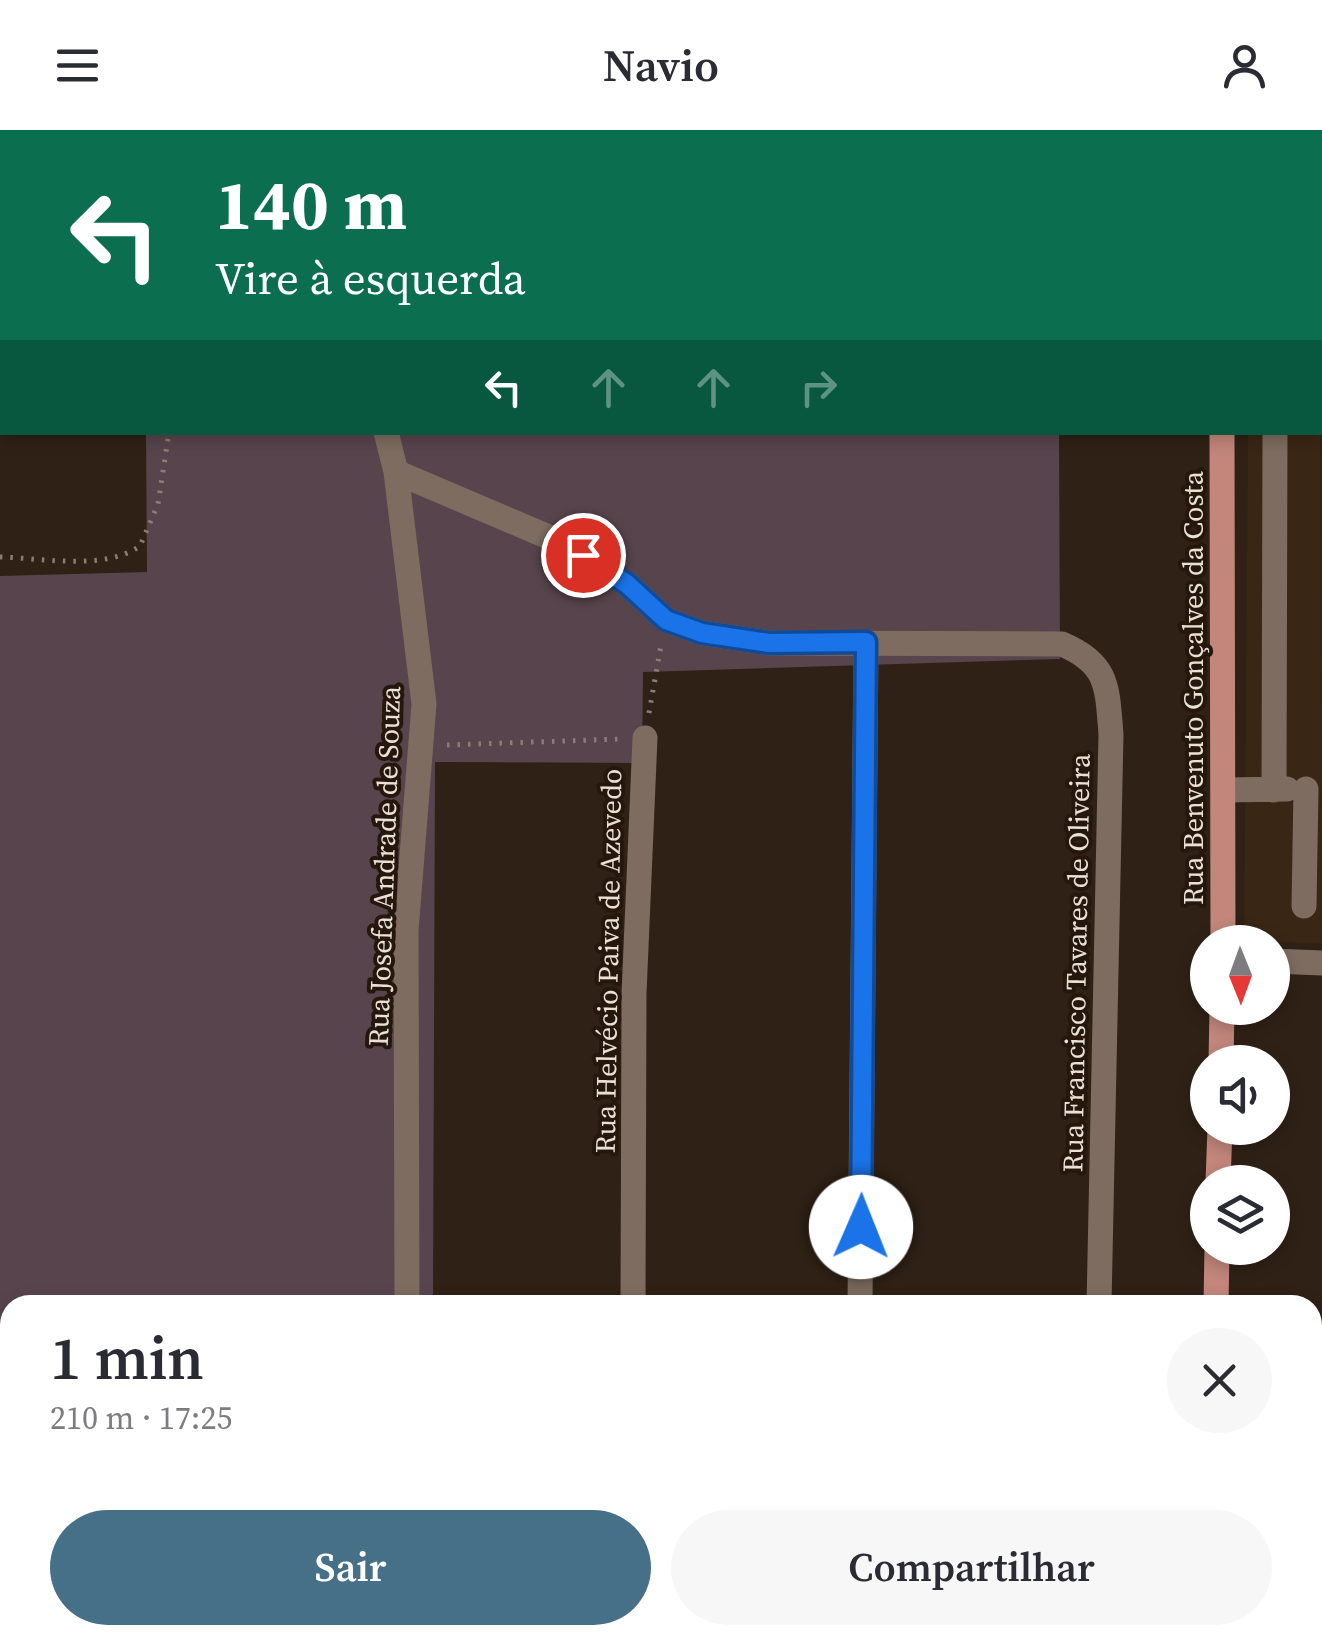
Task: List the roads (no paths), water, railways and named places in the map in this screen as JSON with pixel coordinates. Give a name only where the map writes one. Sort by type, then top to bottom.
[{"type":"main road","name":"Rua Benvenuto Gonçalves da Costa","points":[[1222,435],[1224,925]]},
{"type":"main road","points":[[1216,1295],[1217,1265]]},
{"type":"street","name":"Rua Josefa Andrade de Souza","points":[[387,435],[396,472],[421,672],[424,746],[406,930],[407,1295]]},
{"type":"street","points":[[1274,790],[1275,435]]},
{"type":"street","points":[[396,472],[565,544],[627,584],[666,620],[730,639],[866,642],[860,1295]]},
{"type":"street","name":"Rua Francisco Tavares de Oliveira","points":[[866,642],[1062,644],[1083,653],[1100,669],[1110,734],[1099,1295]]},
{"type":"street","name":"Rua Helvécio Paiva de Azevedo","points":[[634,1295],[634,994],[646,738]]},
{"type":"street","points":[[1224,790],[1314,789],[1304,906]]},
{"type":"street","points":[[1290,962],[1322,963]]}]
